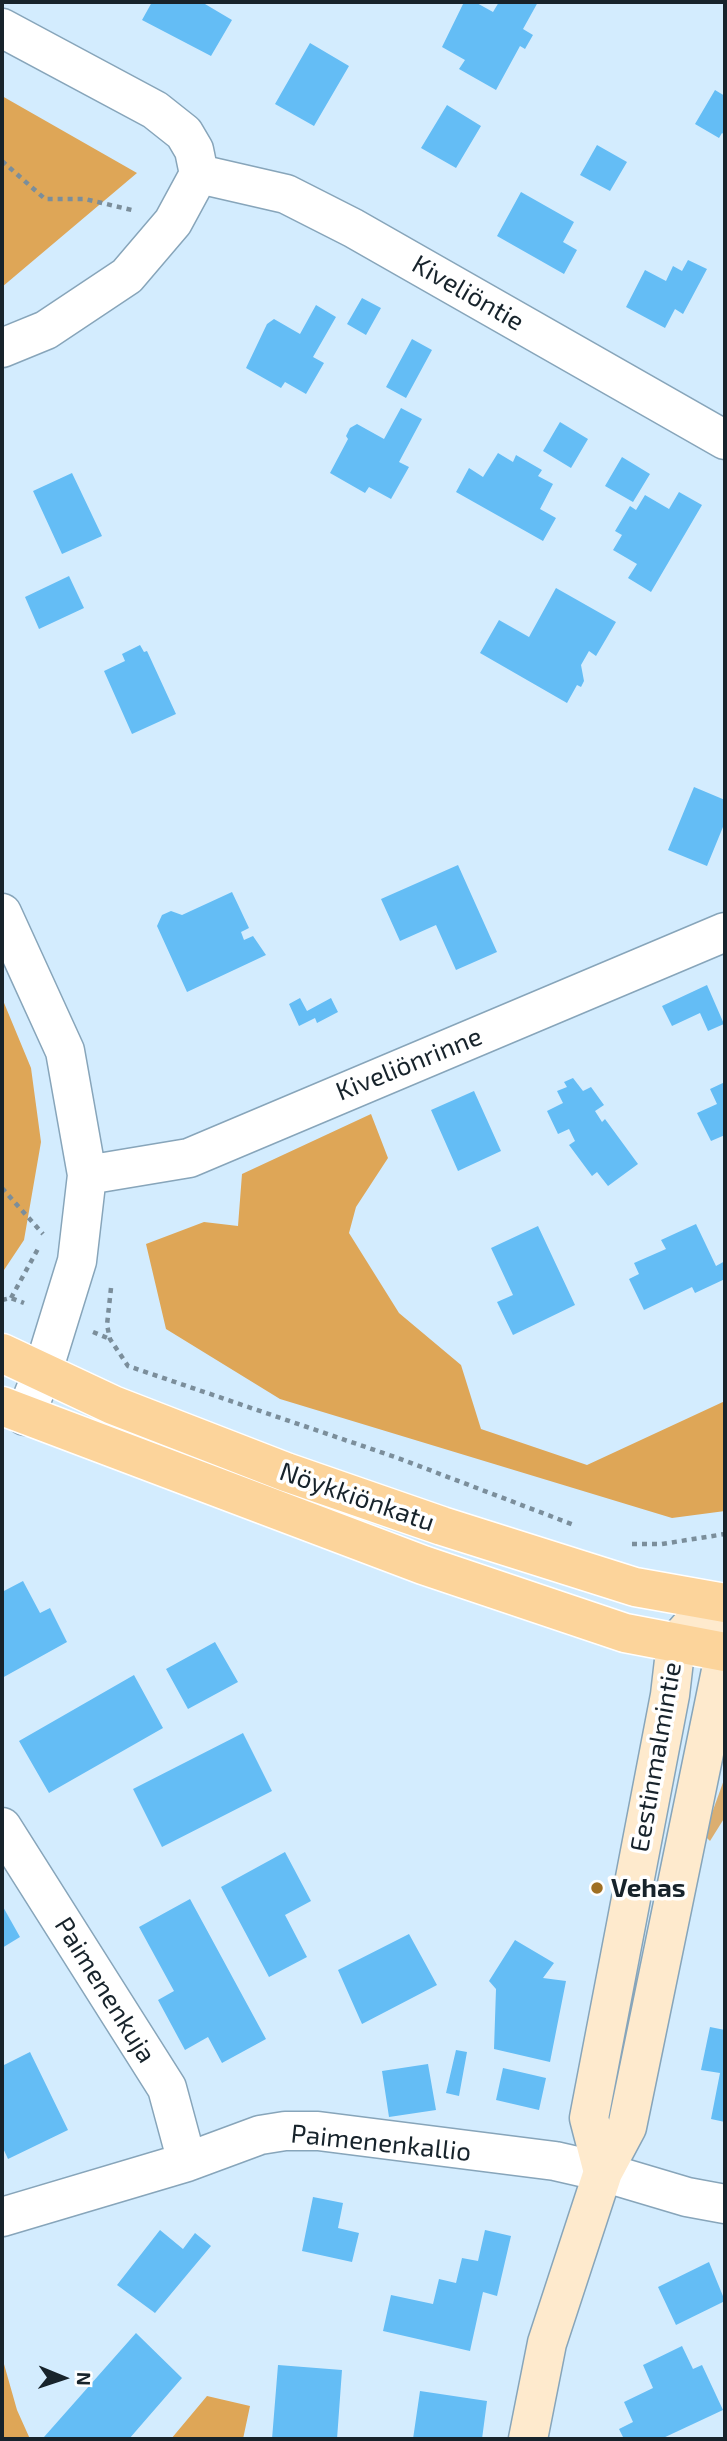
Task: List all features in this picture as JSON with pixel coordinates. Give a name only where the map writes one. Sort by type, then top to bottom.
[{"type":"main road","name":"Nöykkiönkatu","points":[[2,1353],[113,1405],[286,1472],[442,1526],[635,1587],[718,1602]]},
{"type":"main road","name":"Nöykkiönkatu","points":[[13,1411],[97,1440],[423,1565],[625,1633],[725,1651]]},
{"type":"street","points":[[2,28],[155,110],[184,133],[194,149],[200,174],[173,222],[127,276],[46,330],[2,348]]},
{"type":"street","name":"Kiveliöntie","points":[[200,174],[286,194],[725,440]]},
{"type":"street","points":[[2,913],[65,1051],[87,1175],[77,1261],[43,1371],[13,1411]]},
{"type":"street","name":"Kiveliönrinne","points":[[87,1175],[190,1157],[407,1063],[596,989],[725,932]]},
{"type":"street","name":"Eestinmalmintie","points":[[603,2172],[589,2118],[670,1695],[676,1643],[718,1602]]},
{"type":"street","name":"Eestinmalmintie","points":[[528,2439],[547,2343],[603,2172],[627,2127],[725,1651],[718,1602]]},
{"type":"street","name":"Paimenenkuja","points":[[2,1827],[167,2088],[187,2162]]},
{"type":"street","name":"Paimenenkallio","points":[[2,2217],[187,2162],[260,2135],[318,2131],[555,2161],[687,2197],[725,2204]]},
{"type":"path","points":[[2,160],[45,199],[85,199],[173,222]]},
{"type":"path","points":[[2,1188],[45,1237]]},
{"type":"path","points":[[2,1300],[10,1298],[45,1237],[47,1224]]},
{"type":"path","points":[[112,1282],[108,1332],[128,1366],[398,1458],[582,1528]]},
{"type":"path","points":[[620,1542],[662,1544],[725,1534]]},
{"type":"shaded area","points":[[2,96],[137,173],[2,287]]},
{"type":"shaded area","points":[[2,998],[31,1068],[41,1142],[24,1240],[2,1273]]},
{"type":"shaded area","points":[[371,1114],[388,1158],[356,1207],[349,1233],[399,1313],[461,1365],[481,1429],[587,1465],[725,1401],[725,1511],[672,1518],[280,1399],[166,1329],[146,1244],[204,1222],[238,1226],[242,1174]]},
{"type":"shaded area","points":[[725,1777],[725,1817],[710,1841],[704,1835]]},
{"type":"shaded area","points":[[2,2357],[17,2410],[30,2439],[2,2439]]},
{"type":"shaded area","points":[[207,2396],[250,2406],[243,2439],[171,2439]]},
{"type":"building","points":[[152,2],[206,2],[205,4],[232,20],[211,56],[142,20]]},
{"type":"building","points":[[464,2],[475,2],[493,12],[499,2],[538,2],[523,29],[533,35],[525,49],[520,46],[496,90],[459,69],[465,60],[442,47]]},
{"type":"building","points":[[310,43],[349,66],[314,126],[275,104]]},
{"type":"building","points":[[715,90],[725,96],[725,135],[722,133],[719,138],[695,124]]},
{"type":"building","points":[[447,105],[481,126],[456,168],[421,148]]},
{"type":"building","points":[[597,145],[627,162],[610,191],[580,175]]},
{"type":"building","points":[[521,192],[574,222],[563,242],[577,250],[564,274],[497,236]]},
{"type":"building","points":[[688,260],[707,269],[683,314],[675,309],[665,328],[626,307],[645,270],[666,281],[673,266],[682,271]]},
{"type":"building","points":[[362,298],[381,308],[366,335],[347,324]]},
{"type":"building","points":[[316,305],[336,317],[313,357],[324,363],[306,394],[285,382],[281,388],[246,368],[267,324],[274,319],[300,334]]},
{"type":"building","points":[[412,339],[432,350],[406,398],[386,387]]},
{"type":"building","points":[[401,408],[422,419],[399,462],[409,467],[391,499],[369,487],[365,493],[330,473],[348,439],[346,436],[350,428],[357,424],[384,439]]},
{"type":"building","points":[[560,422],[588,439],[571,468],[543,451]]},
{"type":"building","points":[[498,453],[513,462],[516,455],[542,470],[538,476],[553,484],[540,509],[556,518],[543,541],[456,492],[469,468],[483,477]]},
{"type":"building","points":[[622,457],[650,474],[633,502],[605,486]]},
{"type":"building","points":[[72,473],[102,536],[62,554],[33,491]]},
{"type":"building","points":[[679,492],[702,505],[651,592],[628,578],[637,564],[613,550],[622,535],[615,531],[630,506],[636,510],[645,495],[669,509]]},
{"type":"building","points":[[69,576],[84,608],[39,629],[25,597]]},
{"type":"building","points":[[556,588],[616,622],[596,656],[589,651],[581,665],[584,681],[581,687],[577,685],[567,703],[480,653],[499,620],[529,637]]},
{"type":"building","points":[[140,645],[144,652],[147,651],[176,714],[132,734],[104,671],[125,661],[122,654]]},
{"type":"building","points":[[694,787],[725,800],[725,822],[707,866],[668,850]]},
{"type":"building","points":[[458,865],[497,952],[456,970],[436,925],[400,941],[381,899]]},
{"type":"building","points":[[232,892],[249,928],[241,932],[244,940],[253,936],[266,955],[187,992],[157,926],[162,915],[171,911],[182,915]]},
{"type":"building","points":[[707,985],[724,1024],[708,1031],[700,1013],[672,1026],[662,1006]]},
{"type":"building","points":[[300,998],[307,1011],[331,998],[338,1012],[317,1023],[315,1018],[299,1026],[289,1004]]},
{"type":"building","points":[[573,1078],[583,1091],[591,1087],[604,1105],[595,1111],[602,1122],[605,1119],[638,1164],[608,1186],[597,1172],[592,1176],[569,1145],[575,1141],[569,1129],[558,1134],[547,1111],[563,1103],[557,1091],[567,1087],[564,1082]]},
{"type":"building","points":[[725,1082],[725,1135],[711,1141],[697,1113],[717,1104],[710,1089]]},
{"type":"building","points":[[474,1091],[501,1151],[458,1171],[431,1110]]},
{"type":"building","points":[[696,1224],[716,1266],[725,1261],[725,1279],[695,1293],[692,1287],[644,1310],[629,1279],[639,1274],[634,1263],[666,1249],[661,1240]]},
{"type":"building","points":[[538,1226],[575,1305],[513,1335],[497,1302],[513,1295],[491,1248]]},
{"type":"building","points":[[23,1581],[40,1613],[50,1608],[67,1642],[2,1678],[2,1592]]},
{"type":"building","points":[[215,1642],[238,1682],[188,1709],[166,1669]]},
{"type":"building","points":[[134,1675],[163,1728],[49,1793],[19,1741]]},
{"type":"building","points":[[243,1733],[272,1791],[162,1847],[133,1789]]},
{"type":"building","points":[[285,1852],[311,1901],[285,1915],[307,1957],[269,1977],[221,1887]]},
{"type":"building","points":[[190,1899],[266,2039],[222,2063],[208,2037],[185,2050],[158,2000],[174,1991],[139,1927]]},
{"type":"building","points":[[2,1905],[20,1937],[2,1948]]},
{"type":"building","points":[[409,1934],[437,1985],[362,2024],[338,1970]]},
{"type":"building","points":[[515,1940],[554,1963],[543,1978],[566,1981],[550,2062],[494,2049],[496,1989],[489,1981]]},
{"type":"building","points":[[710,2027],[725,2030],[725,2122],[711,2119],[720,2073],[701,2070]]},
{"type":"building","points":[[456,2050],[467,2052],[459,2096],[446,2093]]},
{"type":"building","points":[[30,2052],[68,2130],[8,2159],[2,2146],[2,2066]]},
{"type":"building","points":[[428,2064],[436,2110],[389,2117],[382,2071]]},
{"type":"building","points":[[503,2068],[546,2078],[539,2110],[496,2100]]},
{"type":"building","points":[[313,2197],[343,2203],[338,2228],[359,2233],[352,2262],[302,2251]]},
{"type":"building","points":[[160,2230],[183,2249],[195,2233],[211,2246],[155,2313],[117,2285]]},
{"type":"building","points":[[485,2230],[511,2236],[497,2296],[483,2292],[470,2351],[383,2331],[391,2295],[433,2304],[439,2279],[456,2283],[462,2258],[478,2261]]},
{"type":"building","points":[[709,2262],[725,2301],[676,2325],[658,2287]]},
{"type":"building","points":[[136,2333],[182,2378],[129,2439],[44,2437]]},
{"type":"building","points":[[682,2346],[693,2369],[702,2365],[723,2410],[661,2439],[624,2439],[619,2429],[633,2422],[624,2402],[653,2388],[643,2365]]},
{"type":"building","points":[[278,2365],[342,2370],[337,2439],[272,2439]]},
{"type":"building","points":[[420,2391],[487,2401],[482,2439],[413,2439]]},
{"type":"place","name":"Vehas","points":[[597,1888]]}]
